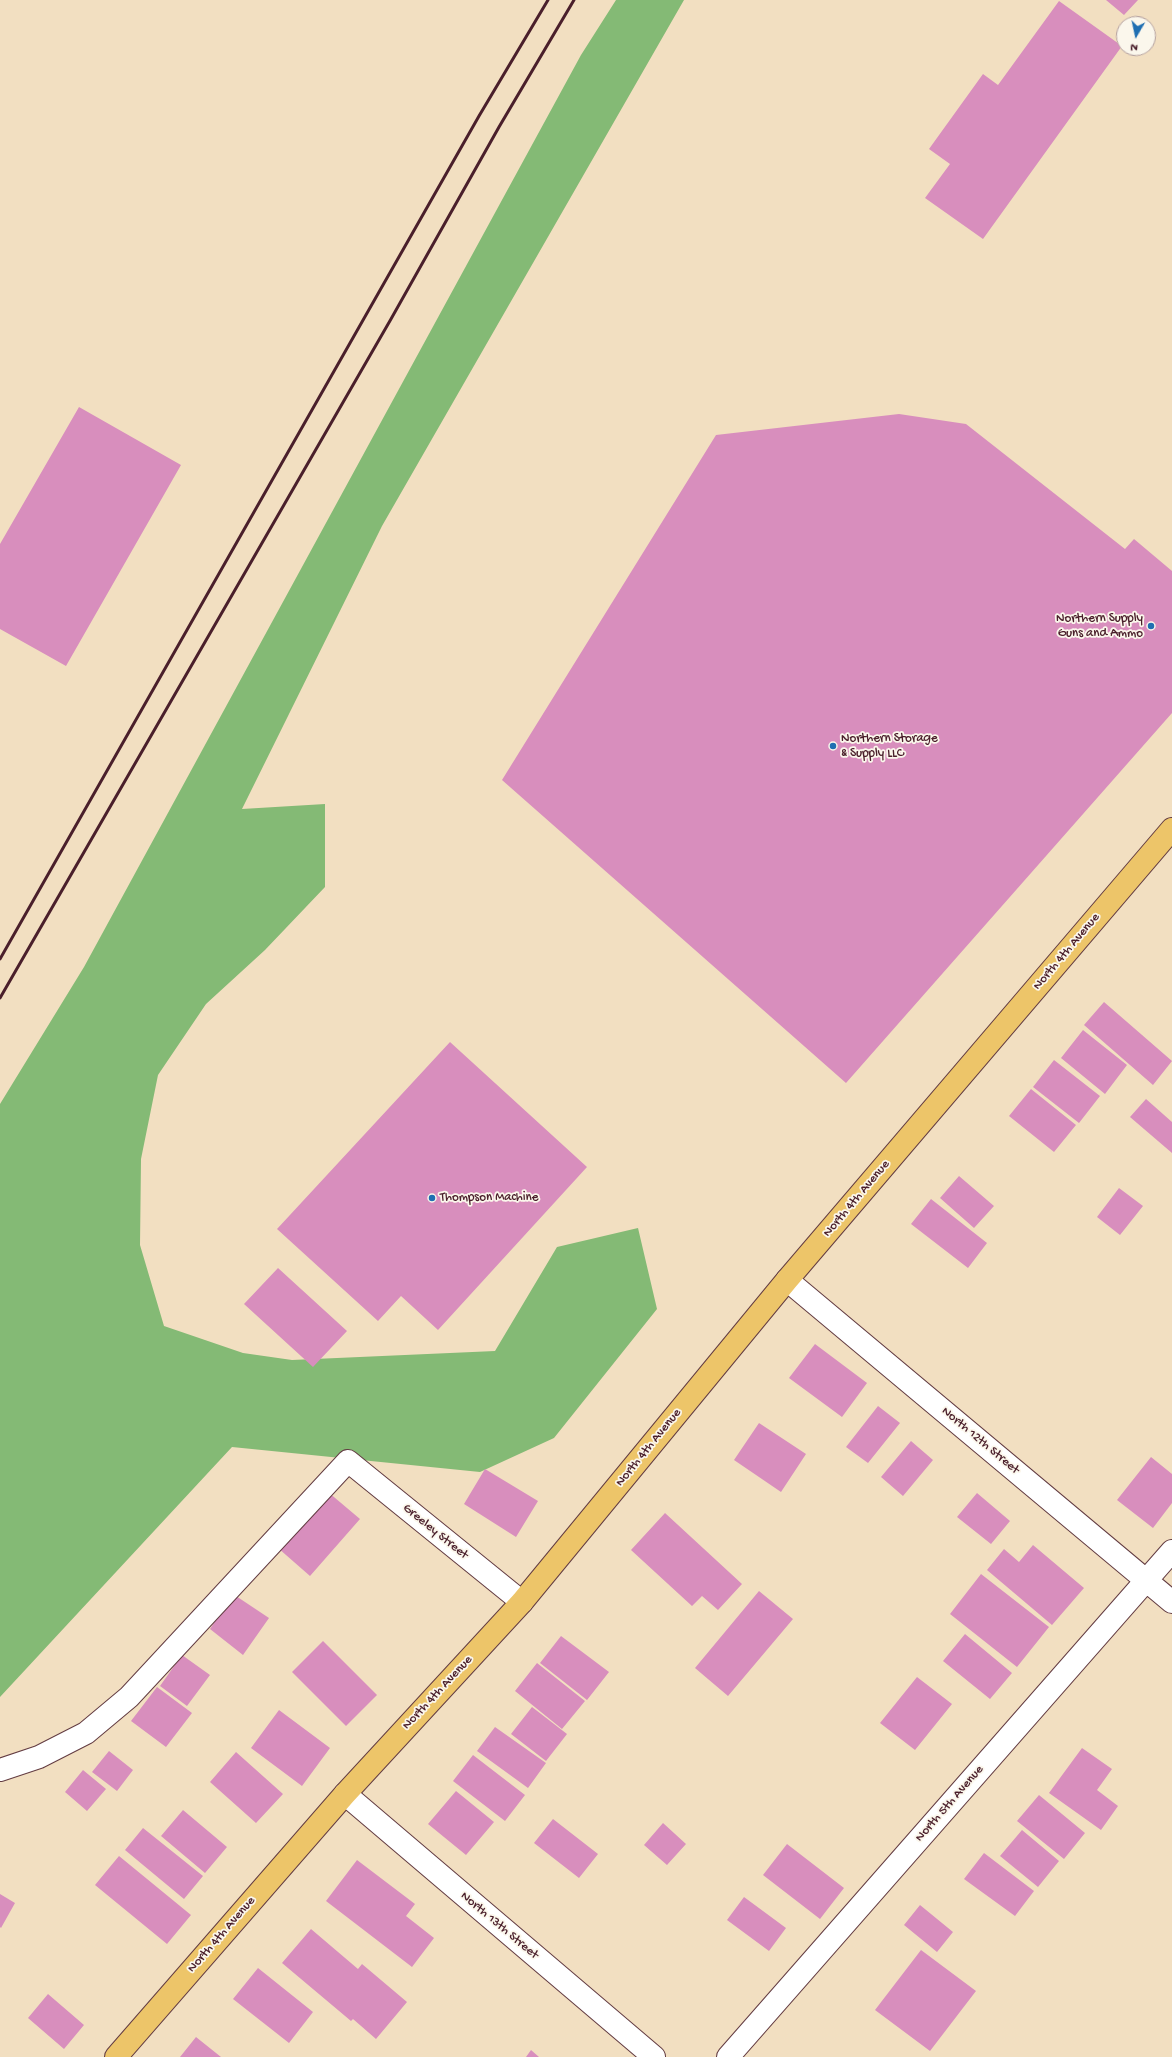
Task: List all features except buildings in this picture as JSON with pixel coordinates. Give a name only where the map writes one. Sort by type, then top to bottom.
[{"type":"main road","name":"North 4th Avenue","points":[[116,2057],[345,1794],[522,1602],[787,1280],[1172,829]]},
{"type":"street","name":"North 12th Street","points":[[787,1280],[1172,1602]]},
{"type":"street","name":"Greeley Street","points":[[0,1770],[39,1757],[86,1733],[129,1697],[348,1461],[522,1602]]},
{"type":"street","name":"North 5th Avenue","points":[[728,2057],[1172,1551]]},
{"type":"street","name":"North 13th Street","points":[[345,1794],[654,2057]]},
{"type":"green space","points":[[616,0],[684,0],[382,526],[242,809],[325,804],[325,887],[265,950],[206,1004],[158,1075],[141,1159],[140,1245],[164,1326],[243,1353],[292,1360],[495,1351],[557,1247],[638,1228],[657,1309],[554,1438],[480,1472],[232,1447],[0,1697],[0,1104],[84,967],[581,55]]},
{"type":"railway","points":[[0,959],[479,116],[548,0]]},
{"type":"railway","points":[[0,998],[391,319],[499,127],[574,0]]},
{"type":"place","name":"Northern Supply Guns and Ammo","points":[[1151,626]]},
{"type":"place","name":"Northern Storage & Supply LLC","points":[[833,746]]},
{"type":"place","name":"Thompson Machine","points":[[432,1198]]}]
